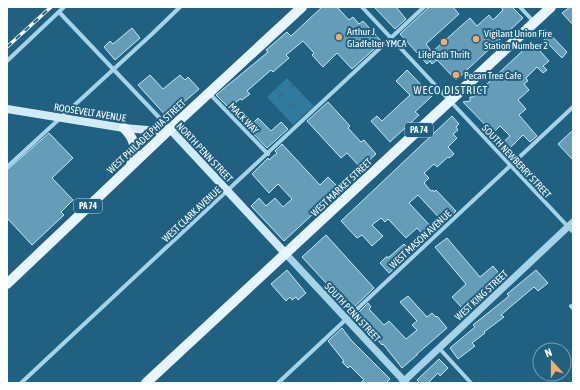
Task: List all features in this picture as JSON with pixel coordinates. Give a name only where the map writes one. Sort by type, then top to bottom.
[{"type":"main road","name":"WEST PHILADELPHIA STREET","points":[[7,284],[170,129],[302,7]]},
{"type":"main road","name":"WEST MARKET STREET","points":[[146,383],[551,7]]},
{"type":"main road","name":"ROOSEVELT AVENUE","points":[[7,109],[124,128],[159,131],[170,129]]},
{"type":"main road","points":[[124,128],[133,140],[135,147],[135,158],[131,166]]},
{"type":"main road","name":"NORTH PENN STREET","points":[[170,129],[286,254]]},
{"type":"street","points":[[7,61],[64,7]]},
{"type":"street","points":[[7,167],[180,7]]},
{"type":"street","name":"SOUTH NEWBERRY STREET","points":[[362,7],[571,227]]},
{"type":"street","name":"WEST CLARK AVENUE","points":[[21,383],[424,7]]},
{"type":"street","points":[[520,7],[535,22]]},
{"type":"street","name":"NORTH PENN STREET","points":[[59,12],[170,129]]},
{"type":"street","name":"MACK WAY","points":[[209,93],[268,154]]},
{"type":"street","name":"WEST MASON AVENUE","points":[[278,383],[573,107]]},
{"type":"street","name":"WEST KING STREET","points":[[404,382],[571,227]]},
{"type":"street","name":"SOUTH PENN STREET","points":[[286,254],[404,382]]},
{"type":"street","points":[[439,348],[471,383]]},
{"type":"green space","points":[[287,78],[314,106],[293,125],[267,97]]},
{"type":"building","name":"Arthur J. Gladfelter YMCA","points":[[322,7],[337,7],[349,20],[353,17],[359,24],[363,21],[382,42],[352,69],[337,53],[323,67],[312,55],[314,53],[303,41],[286,55],[289,58],[273,72],[271,70],[247,91],[250,94],[242,100],[240,99],[229,108],[216,95],[268,52],[266,50],[287,32],[291,36]]},
{"type":"building","points":[[374,7],[396,7],[406,19],[395,29]]},
{"type":"building","points":[[429,7],[453,7],[459,14],[426,44],[432,52],[470,18],[477,26],[489,15],[493,20],[503,10],[501,7],[512,7],[523,18],[456,80],[437,60],[432,64],[430,61],[427,64],[400,34]]},
{"type":"building","points":[[570,7],[573,7],[573,25],[562,13]]},
{"type":"building","points":[[132,28],[140,38],[115,60],[104,47],[110,41],[113,44]]},
{"type":"building","points":[[545,29],[567,52],[562,58],[540,35]]},
{"type":"building","points":[[532,42],[549,61],[543,66],[547,70],[543,73],[537,67],[526,78],[528,81],[524,84],[529,90],[518,100],[526,109],[519,115],[537,136],[530,142],[523,135],[508,150],[502,143],[510,136],[500,126],[493,133],[463,102],[470,101],[470,97],[473,97]]},
{"type":"building","points":[[407,70],[432,96],[415,112],[419,115],[390,142],[371,121],[377,116],[382,121],[410,95],[396,81]]},
{"type":"building","points":[[150,75],[163,89],[180,75],[185,80],[188,77],[199,89],[167,117],[138,85]]},
{"type":"building","points":[[328,102],[350,126],[348,128],[361,142],[364,140],[376,154],[361,168],[347,153],[341,158],[307,121]]},
{"type":"building","points":[[452,116],[459,124],[456,127],[458,130],[453,134],[457,138],[448,147],[454,154],[449,158],[448,157],[437,167],[434,164],[424,173],[429,178],[424,183],[431,191],[433,190],[434,192],[436,190],[456,211],[444,223],[418,195],[409,203],[435,231],[427,239],[417,228],[406,238],[388,219],[385,222],[381,218],[372,225],[383,236],[372,246],[362,235],[357,238],[341,221]]},
{"type":"building","points":[[258,118],[271,131],[281,122],[288,129],[267,148],[248,128]]},
{"type":"building","points":[[573,130],[573,160],[558,144]]},
{"type":"building","points":[[49,133],[73,158],[52,178],[73,200],[61,212],[64,215],[32,245],[7,218],[7,170]]},
{"type":"building","points":[[282,144],[320,185],[328,177],[340,189],[284,241],[251,206],[259,198],[266,206],[275,198],[283,207],[292,199],[278,184],[269,193],[252,174],[268,158],[269,160],[277,153],[275,151]]},
{"type":"building","points":[[326,235],[374,288],[351,310],[302,257]]},
{"type":"building","points":[[447,238],[480,277],[493,266],[502,277],[463,309],[452,297],[466,284],[435,247]]},
{"type":"building","points":[[404,244],[412,252],[389,273],[380,263]]},
{"type":"building","points":[[287,270],[306,293],[298,300],[296,297],[292,300],[290,297],[286,301],[271,284]]},
{"type":"building","points":[[536,270],[548,283],[538,291],[534,287],[509,308],[501,315],[504,317],[472,343],[475,346],[458,359],[450,348],[475,327],[473,325],[509,296],[507,294]]},
{"type":"building","points":[[408,296],[427,317],[432,313],[436,317],[437,316],[447,328],[402,368],[383,344],[382,345],[356,315],[368,303],[371,307],[369,309],[384,325],[389,321],[406,339],[417,330],[412,325],[417,321],[400,302]]},
{"type":"building","points":[[342,328],[351,340],[390,379],[386,383],[360,383],[364,380],[350,366],[348,368],[342,362],[344,361],[328,341]]},
{"type":"building","points":[[439,359],[448,368],[440,376],[438,373],[428,383],[420,383],[417,380]]},
{"type":"railway","points":[[7,47],[51,7]]},
{"type":"place","name":"Arthur J. Gladfelter YMCA","points":[[339,37]]},
{"type":"place","name":"Vigilant Union Fire Station Number 2","points":[[476,39]]},
{"type":"place","name":"LifePath Thrift","points":[[444,42]]},
{"type":"place","name":"Pecan Tree Cafe","points":[[456,75]]},
{"type":"district","name":"WECO DISTRICT","points":[[451,90]]}]
